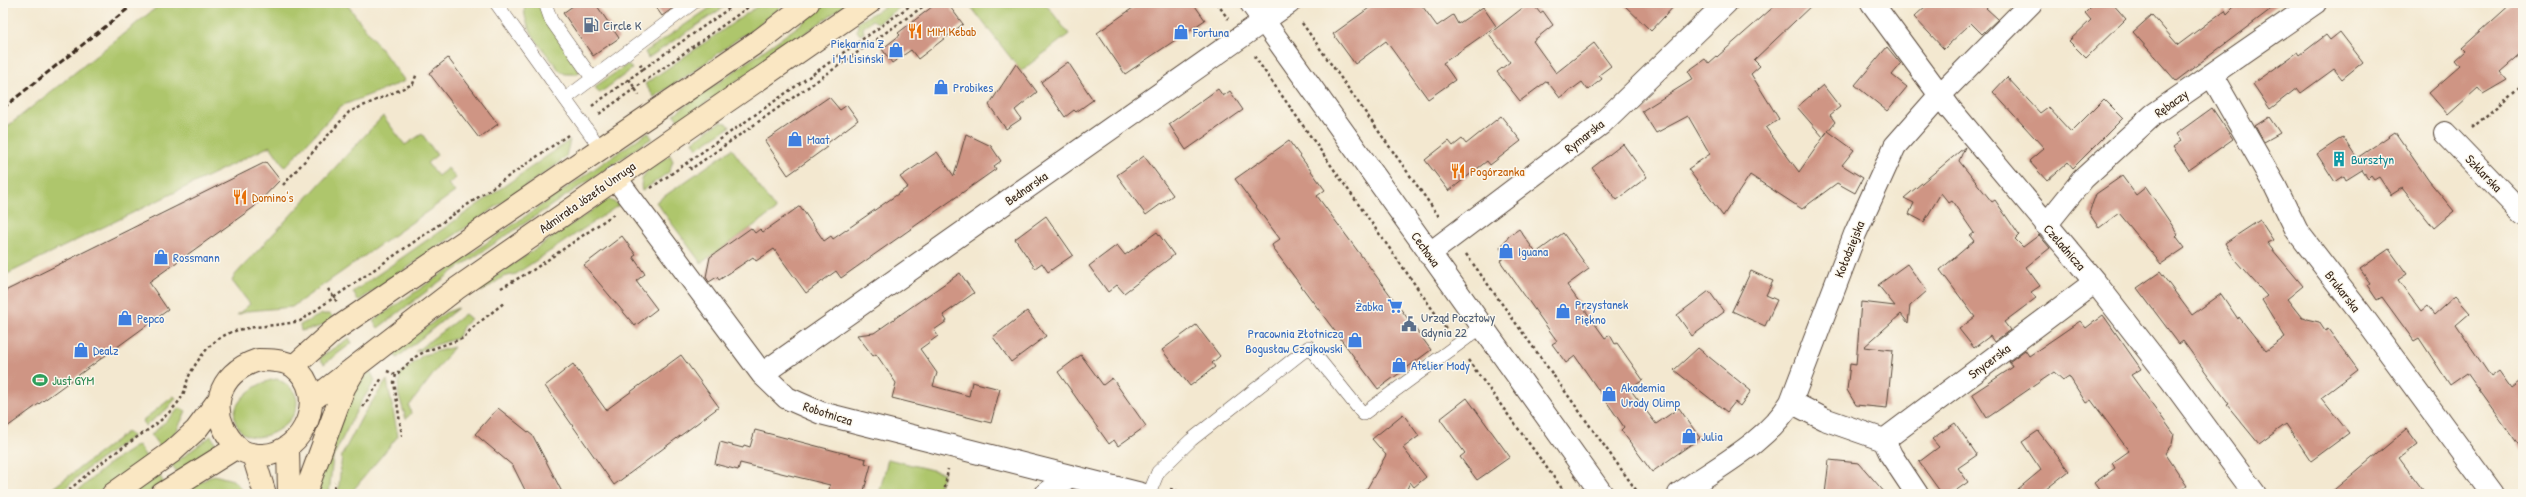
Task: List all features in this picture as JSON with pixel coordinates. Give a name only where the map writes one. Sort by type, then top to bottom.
[{"type":"street","points":[[294,366],[333,331],[760,40],[808,3]]},
{"type":"street","name":"Admirała Józefa Unruga","points":[[311,401],[456,289],[615,177],[869,3]]},
{"type":"street","name":"Cechowa","points":[[1251,3],[1602,494]]},
{"type":"street","name":"Bednarska","points":[[762,374],[1289,3]]},
{"type":"street","name":"Rymarska","points":[[1429,254],[1601,124],[1726,3]]},
{"type":"street","name":"Czeladnicza","points":[[1872,3],[1940,95],[2046,225],[2095,282],[2248,492]]},
{"type":"street","name":"Kołodziejska","points":[[1679,494],[1765,434],[1784,414],[1791,402],[1828,301],[1878,181],[1895,146],[1940,95],[2031,3]]},
{"type":"street","name":"Rębaczy","points":[[2046,225],[2083,180],[2153,115],[2183,93],[2212,76],[2315,3]]},
{"type":"street","name":"Brukarska","points":[[2212,76],[2271,179],[2297,231],[2361,314],[2493,494]]},
{"type":"street","name":"Szklarska","points":[[2450,138],[2523,214]]},
{"type":"street","name":"Robotnicza","points":[[615,177],[634,200],[762,374],[787,398],[821,413],[1068,477],[1141,494]]},
{"type":"street","name":"Snycerska","points":[[1884,440],[2095,282]]},
{"type":"street","points":[[113,494],[176,448],[196,430],[217,402],[228,380],[246,364],[271,360],[294,366],[305,381],[311,401],[310,414],[306,427],[288,448],[273,454],[245,451],[162,494]]},
{"type":"street","points":[[305,494],[344,388],[360,364]]},
{"type":"street","points":[[217,402],[218,417],[225,433],[245,451],[265,494]]},
{"type":"street","points":[[1791,402],[1824,419],[1884,440],[1891,455],[1917,494]]},
{"type":"street","points":[[288,448],[289,494]]},
{"type":"street","points":[[1046,494],[1068,477]]},
{"type":"lane","points":[[496,3],[601,149]]},
{"type":"lane","points":[[545,3],[550,20],[592,78]]},
{"type":"lane","points":[[565,99],[629,49],[693,3]]},
{"type":"lane","points":[[1149,494],[1158,472],[1192,440],[1309,347],[1363,414],[1483,326]]},
{"type":"path","points":[[580,120],[643,69],[737,3]]},
{"type":"path","points":[[65,494],[95,467],[161,420],[183,395],[197,361],[208,348],[221,338],[238,329],[258,325],[282,325],[300,321],[580,120],[754,3]]},
{"type":"path","points":[[498,289],[533,270],[914,3]]},
{"type":"path","points":[[691,169],[928,3]]},
{"type":"path","points":[[1217,3],[1457,345],[1566,494]]},
{"type":"path","points":[[629,49],[643,69]]},
{"type":"path","points":[[283,185],[349,112],[413,84],[418,73]]},
{"type":"path","points":[[2450,138],[2523,84]]},
{"type":"path","points":[[396,375],[394,382],[402,436]]},
{"type":"green space","points":[[162,3],[346,3],[405,81],[341,106],[285,167],[270,146],[3,276],[3,130]]},
{"type":"green space","points":[[525,3],[540,3],[579,71],[578,74],[565,74],[559,70],[535,39],[526,21],[524,12]]},
{"type":"green space","points":[[717,3],[730,3],[648,58],[645,52]]},
{"type":"green space","points":[[762,3],[786,3],[746,35],[743,35],[701,66],[698,66],[696,70],[654,97],[645,84]]},
{"type":"green space","points":[[827,3],[848,3],[679,122],[674,114],[797,27]]},
{"type":"green space","points":[[891,3],[906,3],[878,23],[872,20],[863,28],[864,33],[860,35],[857,31],[858,22]]},
{"type":"green space","points":[[968,3],[1045,3],[1069,34],[1021,71]]},
{"type":"green space","points":[[628,64],[632,69],[600,93],[596,90],[596,86]]},
{"type":"green space","points":[[383,116],[405,145],[422,134],[437,155],[427,163],[438,176],[448,168],[456,178],[448,184],[455,192],[292,307],[248,311],[237,315],[250,304],[232,281],[235,275]]},
{"type":"green space","points":[[720,122],[727,123],[730,127],[697,148],[693,141]]},
{"type":"green space","points":[[648,132],[652,138],[455,270],[378,328],[373,321]]},
{"type":"green space","points":[[570,140],[566,156],[559,163],[394,277],[387,278],[387,282],[358,301],[353,292]]},
{"type":"green space","points":[[732,149],[776,210],[701,263],[656,202]]},
{"type":"green space","points":[[670,155],[673,161],[669,172],[642,191],[641,184],[645,174],[654,165]]},
{"type":"green space","points":[[609,199],[619,205],[516,274],[503,277],[481,292],[481,286]]},
{"type":"green space","points":[[458,308],[397,358],[393,353],[445,313]]},
{"type":"green space","points":[[322,314],[330,314],[333,317],[328,323],[301,331],[300,325]]},
{"type":"green space","points":[[465,314],[471,319],[464,325],[457,338],[415,352]]},
{"type":"green space","points":[[349,338],[352,343],[324,364],[319,358]]},
{"type":"green space","points":[[454,347],[409,406],[411,413],[406,419],[398,393],[400,374],[423,355]]},
{"type":"green space","points":[[370,370],[375,381],[361,402],[333,457],[329,494],[314,494],[350,391]]},
{"type":"green space","points":[[277,379],[292,389],[297,401],[295,413],[287,423],[275,432],[262,436],[250,436],[240,430],[235,422],[235,413],[238,405],[243,397],[251,390],[268,381]]},
{"type":"green space","points":[[387,380],[398,436],[350,494],[338,494],[342,455],[363,415]]},
{"type":"green space","points":[[174,396],[176,398],[167,409],[145,426],[143,420]]},
{"type":"green space","points":[[180,408],[186,411],[177,430],[160,447],[151,435]]},
{"type":"green space","points":[[127,432],[133,436],[84,471],[59,494],[45,494]]},
{"type":"green space","points":[[211,436],[220,450],[179,475],[172,465]]},
{"type":"green space","points":[[138,445],[147,458],[97,494],[74,494],[110,463]]},
{"type":"green space","points":[[888,459],[944,473],[937,494],[879,494]]},
{"type":"green space","points":[[158,473],[164,483],[146,494],[128,494]]},
{"type":"green space","points":[[214,475],[233,480],[247,494],[190,494],[187,489]]},
{"type":"building","name":"Circle K","points":[[577,3],[595,3],[619,38],[593,56],[563,13]]},
{"type":"building","points":[[653,3],[680,3],[662,16]]},
{"type":"building","points":[[937,3],[947,3],[963,24],[918,59],[911,50],[892,63],[882,49],[900,35],[898,33]]},
{"type":"building","points":[[1140,3],[1193,3],[1205,20],[1125,74],[1097,33]]},
{"type":"building","points":[[1376,3],[1420,3],[1437,26],[1453,15],[1458,24],[1483,7],[1496,26],[1443,63],[1455,80],[1428,99],[1386,41],[1355,64],[1333,34]]},
{"type":"building","points":[[1529,3],[1532,3],[1540,13],[1543,11],[1553,25],[1533,41],[1556,73],[1594,43],[1611,66],[1599,75],[1602,79],[1588,90],[1582,82],[1560,98],[1547,81],[1520,101],[1497,72],[1510,62],[1489,34]]},
{"type":"building","points":[[1622,3],[1677,3],[1651,31]]},
{"type":"building","points":[[1778,3],[1814,3],[1754,60],[1760,66],[1751,74],[1779,119],[1766,128],[1799,172],[1827,132],[1823,137],[1797,107],[1823,85],[1840,107],[1830,115],[1835,122],[1828,131],[1854,150],[1842,165],[1863,178],[1855,193],[1837,183],[1802,209],[1750,175],[1723,216],[1688,169],[1710,154],[1688,116],[1656,133],[1642,111],[1693,79],[1688,71],[1705,59],[1709,64]]},
{"type":"building","points":[[1929,3],[1991,3],[1986,8],[1998,19],[1982,34],[1971,23],[1944,49],[1914,17]]},
{"type":"building","points":[[2095,3],[2112,3],[2126,19],[2086,58],[2069,41],[2091,20],[2085,13]]},
{"type":"building","points":[[2238,3],[2279,3],[2176,81],[2133,32],[2152,15],[2178,45],[2225,10],[2227,14]]},
{"type":"building","points":[[2512,3],[2523,3],[2523,52],[2500,72],[2507,80],[2483,94],[2478,88],[2448,115],[2429,93],[2460,66],[2455,60],[2465,51],[2462,48]]},
{"type":"building","points":[[2340,32],[2363,62],[2342,79],[2334,69],[2301,93],[2297,88],[2270,109],[2253,84],[2298,52],[2300,55],[2326,35],[2330,40]]},
{"type":"building","points":[[1887,47],[1901,64],[1892,75],[1907,87],[1887,111],[1855,85]]},
{"type":"building","points":[[448,58],[498,124],[479,138],[429,73]]},
{"type":"building","points":[[1068,62],[1093,100],[1076,112],[1074,110],[1065,117],[1041,82]]},
{"type":"building","points":[[1016,64],[1037,92],[1015,110],[1021,119],[1006,129],[989,105]]},
{"type":"building","points":[[2007,77],[2040,113],[2048,107],[2071,132],[2104,99],[2123,118],[2073,168],[2068,162],[2047,181],[2029,161],[2044,148],[1993,92]]},
{"type":"building","points":[[1218,89],[1223,96],[1230,91],[1243,110],[1186,150],[1169,124]]},
{"type":"building","points":[[829,97],[840,110],[847,105],[858,120],[825,145],[827,147],[788,175],[765,141]]},
{"type":"building","points":[[2212,108],[2233,139],[2189,170],[2173,147],[2181,141],[2176,134]]},
{"type":"building","points":[[1501,116],[1521,141],[1490,165],[1487,161],[1449,191],[1425,160],[1449,141],[1453,146],[1462,139],[1466,144]]},
{"type":"building","points":[[2269,117],[2280,133],[2264,142],[2255,126]]},
{"type":"building","points":[[2395,132],[2429,181],[2454,211],[2434,228],[2402,188],[2391,195],[2379,177],[2374,180],[2371,176],[2368,179],[2362,170],[2346,180],[2344,176],[2335,182],[2317,154],[2343,137],[2357,158]]},
{"type":"building","points":[[966,134],[991,146],[1001,161],[994,166],[996,169],[841,278],[836,271],[806,293],[774,249],[756,261],[753,257],[719,280],[717,277],[709,282],[706,277],[710,257],[751,228],[755,233],[760,229],[763,232],[800,206],[824,241],[831,236],[833,239],[908,187],[900,177],[937,152],[954,176]]},
{"type":"building","points":[[1289,141],[1325,190],[1317,196],[1431,350],[1378,389],[1275,251],[1272,245],[1280,239],[1235,179]]},
{"type":"building","points":[[1623,144],[1647,177],[1617,200],[1592,168]]},
{"type":"building","points":[[1965,147],[1959,161],[1992,202],[1995,200],[2019,235],[2015,239],[2023,247],[2039,235],[2050,248],[2026,267],[2040,286],[2031,292],[2036,298],[2004,322],[2010,330],[1994,342],[1990,336],[1974,348],[1959,329],[1975,317],[1940,270],[1974,241],[1970,236],[1974,233],[1952,201],[1949,203],[1941,193],[1924,222],[1909,214],[1914,203],[1904,198]]},
{"type":"building","points":[[1144,156],[1173,195],[1146,215],[1117,175]]},
{"type":"building","points":[[266,162],[280,180],[254,207],[149,282],[168,310],[3,430],[3,292]]},
{"type":"building","points":[[2122,176],[2136,195],[2146,187],[2178,234],[2176,236],[2185,248],[2161,264],[2119,213],[2099,228],[2089,213],[2096,194]]},
{"type":"building","points":[[1046,216],[1073,255],[1048,272],[1042,263],[1035,268],[1015,239]]},
{"type":"building","points":[[2260,220],[2273,240],[2267,243],[2303,286],[2287,299],[2302,318],[2319,322],[2325,331],[2328,329],[2358,370],[2321,398],[2349,433],[2311,461],[2286,424],[2259,444],[2227,405],[2229,404],[2183,341],[2179,344],[2137,288],[2160,272],[2192,315],[2221,294],[2238,319],[2239,317],[2266,351],[2285,337],[2262,300],[2267,296],[2235,260],[2225,243]]},
{"type":"building","points":[[1519,229],[1536,253],[1563,233],[1589,269],[1567,285],[1605,338],[1610,335],[1615,344],[1617,343],[1643,380],[1630,389],[1656,424],[1679,408],[1700,438],[1652,472],[1621,430],[1624,427],[1575,356],[1566,363],[1552,344],[1557,341],[1500,261],[1506,256],[1500,248],[1509,236]]},
{"type":"building","points":[[1157,232],[1174,255],[1124,293],[1117,285],[1108,292],[1089,266],[1117,245],[1125,255]]},
{"type":"building","points":[[622,236],[636,255],[633,257],[645,274],[636,281],[657,309],[635,326],[584,265]]},
{"type":"building","points":[[2389,249],[2407,274],[2398,280],[2421,311],[2427,306],[2434,315],[2455,296],[2470,313],[2456,325],[2491,377],[2499,371],[2511,388],[2523,379],[2523,451],[2467,373],[2450,385],[2419,338],[2414,341],[2382,297],[2377,300],[2367,285],[2370,283],[2360,269]]},
{"type":"building","points":[[1907,264],[1927,291],[1910,306],[1908,323],[1901,314],[1864,347],[1893,350],[1887,408],[1856,405],[1847,390],[1850,364],[1856,365],[1861,302],[1895,306],[1878,285]]},
{"type":"building","points":[[1751,271],[1773,281],[1766,295],[1777,300],[1765,326],[1732,311]]},
{"type":"building","points":[[960,273],[974,293],[943,315],[947,321],[934,330],[938,336],[920,349],[937,373],[933,386],[969,396],[972,382],[1000,389],[991,423],[892,398],[896,383],[876,354],[873,356],[857,335],[874,333]]},
{"type":"building","points":[[1709,291],[1724,312],[1692,336],[1677,315]]},
{"type":"building","points":[[1027,311],[1046,336],[1011,362],[993,337]]},
{"type":"building","points":[[2103,315],[2141,369],[2131,375],[2174,434],[2172,444],[2165,453],[2187,486],[2174,494],[2102,494],[2094,483],[2115,468],[2112,463],[2129,451],[2091,400],[2086,403],[2069,376],[2063,380],[2054,372],[1987,418],[1972,394],[2013,367],[2009,362],[2025,350],[2029,356],[2080,321],[2086,328]]},
{"type":"building","points":[[1196,325],[1220,356],[1212,363],[1215,367],[1190,386],[1162,350]]},
{"type":"building","points":[[1698,348],[1751,391],[1740,406],[1735,402],[1727,412],[1674,370]]},
{"type":"building","points":[[681,355],[719,407],[614,485],[545,386],[573,364],[606,410]]},
{"type":"building","points":[[1081,355],[1103,385],[1112,378],[1146,426],[1118,446],[1114,440],[1109,444],[1058,372]]},
{"type":"building","points":[[1467,398],[1510,457],[1477,480],[1460,457],[1465,453],[1440,419]]},
{"type":"building","points":[[498,408],[533,436],[563,494],[527,494],[513,466],[475,434]]},
{"type":"building","points":[[1403,414],[1419,436],[1403,448],[1426,477],[1414,487],[1410,482],[1405,494],[1364,494],[1386,455],[1372,439]]},
{"type":"building","points":[[1955,423],[1977,455],[1958,468],[1968,482],[1951,494],[1942,494],[1919,462],[1939,447],[1932,439]]},
{"type":"building","points":[[2407,429],[2418,444],[2399,458],[2426,494],[2329,494]]},
{"type":"building","points":[[755,430],[866,459],[865,463],[871,465],[863,494],[828,494],[830,485],[740,463],[738,470],[715,464],[720,442],[743,448],[744,445],[750,447]]},
{"type":"building","points":[[2038,431],[2069,471],[2040,494],[2012,494],[2041,470],[2022,442]]},
{"type":"building","points":[[1829,460],[1859,463],[1886,494],[1825,494]]},
{"type":"railway","points":[[3,7],[8,3]]},
{"type":"railway","points":[[3,108],[135,3]]},
{"type":"place","name":"Circle K","points":[[591,25]]},
{"type":"place","name":"MIM Kebab","points":[[915,31]]},
{"type":"place","name":"Fortuna","points":[[1181,32]]},
{"type":"place","name":"Piekarnia Z i M Lisiński","points":[[896,50]]},
{"type":"place","name":"Probikes","points":[[941,87]]},
{"type":"place","name":"Maat","points":[[795,139]]},
{"type":"place","name":"Bursztyn","points":[[2339,159]]},
{"type":"place","name":"Pogórzanka","points":[[1458,171]]},
{"type":"place","name":"Domino's","points":[[240,197]]},
{"type":"place","name":"Iguana","points":[[1506,251]]},
{"type":"place","name":"Rossmann","points":[[161,257]]},
{"type":"place","name":"Żabka","points":[[1395,306]]},
{"type":"place","name":"Przystanek Piękno","points":[[1563,311]]},
{"type":"place","name":"Pepco","points":[[125,318]]},
{"type":"place","name":"Urząd Pocztowy Gdynia 22","points":[[1409,324]]},
{"type":"place","name":"Pracownia Złotnicza Bogusław Czajkowski","points":[[1355,340]]},
{"type":"place","name":"Dealz","points":[[81,350]]},
{"type":"place","name":"Atelier Mody","points":[[1399,365]]},
{"type":"place","name":"Just GYM","points":[[40,380]]},
{"type":"place","name":"Akademia Urody Olimp","points":[[1609,394]]},
{"type":"place","name":"Julia","points":[[1689,436]]}]
